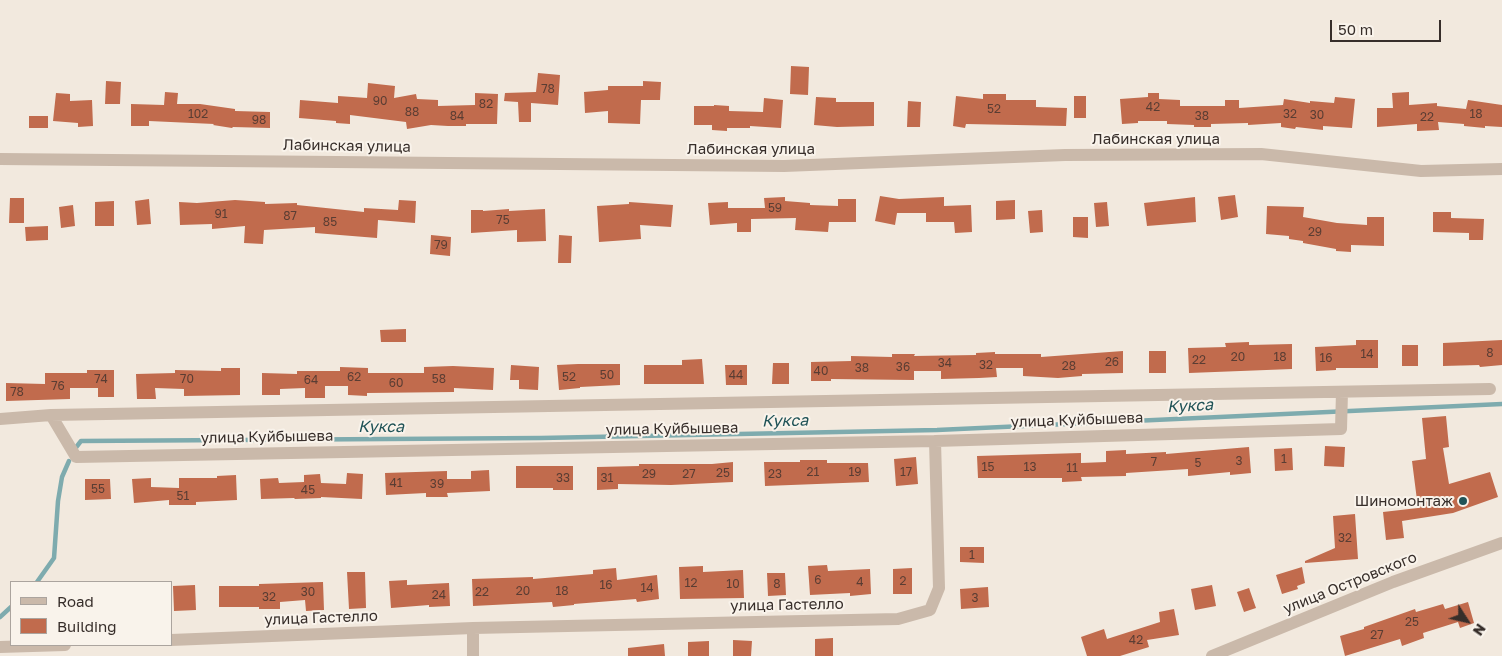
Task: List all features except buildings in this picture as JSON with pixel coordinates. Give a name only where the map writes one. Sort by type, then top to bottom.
[{"type":"street","name":"Лабинская улица","points":[[0,159],[784,166],[1065,155],[1261,154],[1421,171],[1502,169]]},
{"type":"street","name":"улица Куйбышева","points":[[0,419],[51,415],[1341,398],[1490,389]]},
{"type":"street","name":"улица Куйбышева","points":[[51,415],[76,457],[935,441],[1341,429],[1341,398]]},
{"type":"street","name":"улица Гастелло","points":[[172,640],[473,628],[898,619],[930,610],[939,588],[935,441]]},
{"type":"street","name":"улица Островского","points":[[1212,656],[1393,582],[1502,543]]},
{"type":"street","points":[[473,628],[473,656]]},
{"type":"street","points":[[0,648],[43,646]]},
{"type":"waterway","name":"Кукса","points":[[74,450],[81,441],[541,438],[937,430],[1502,404]]},
{"type":"waterway","name":"Кукса","points":[[38,581],[54,558],[58,501],[62,477],[69,461]]},
{"type":"waterway","name":"Кукса","points":[[0,617],[10,608]]},
{"type":"place","name":"Шиномонтаж","points":[[1463,501]]}]
